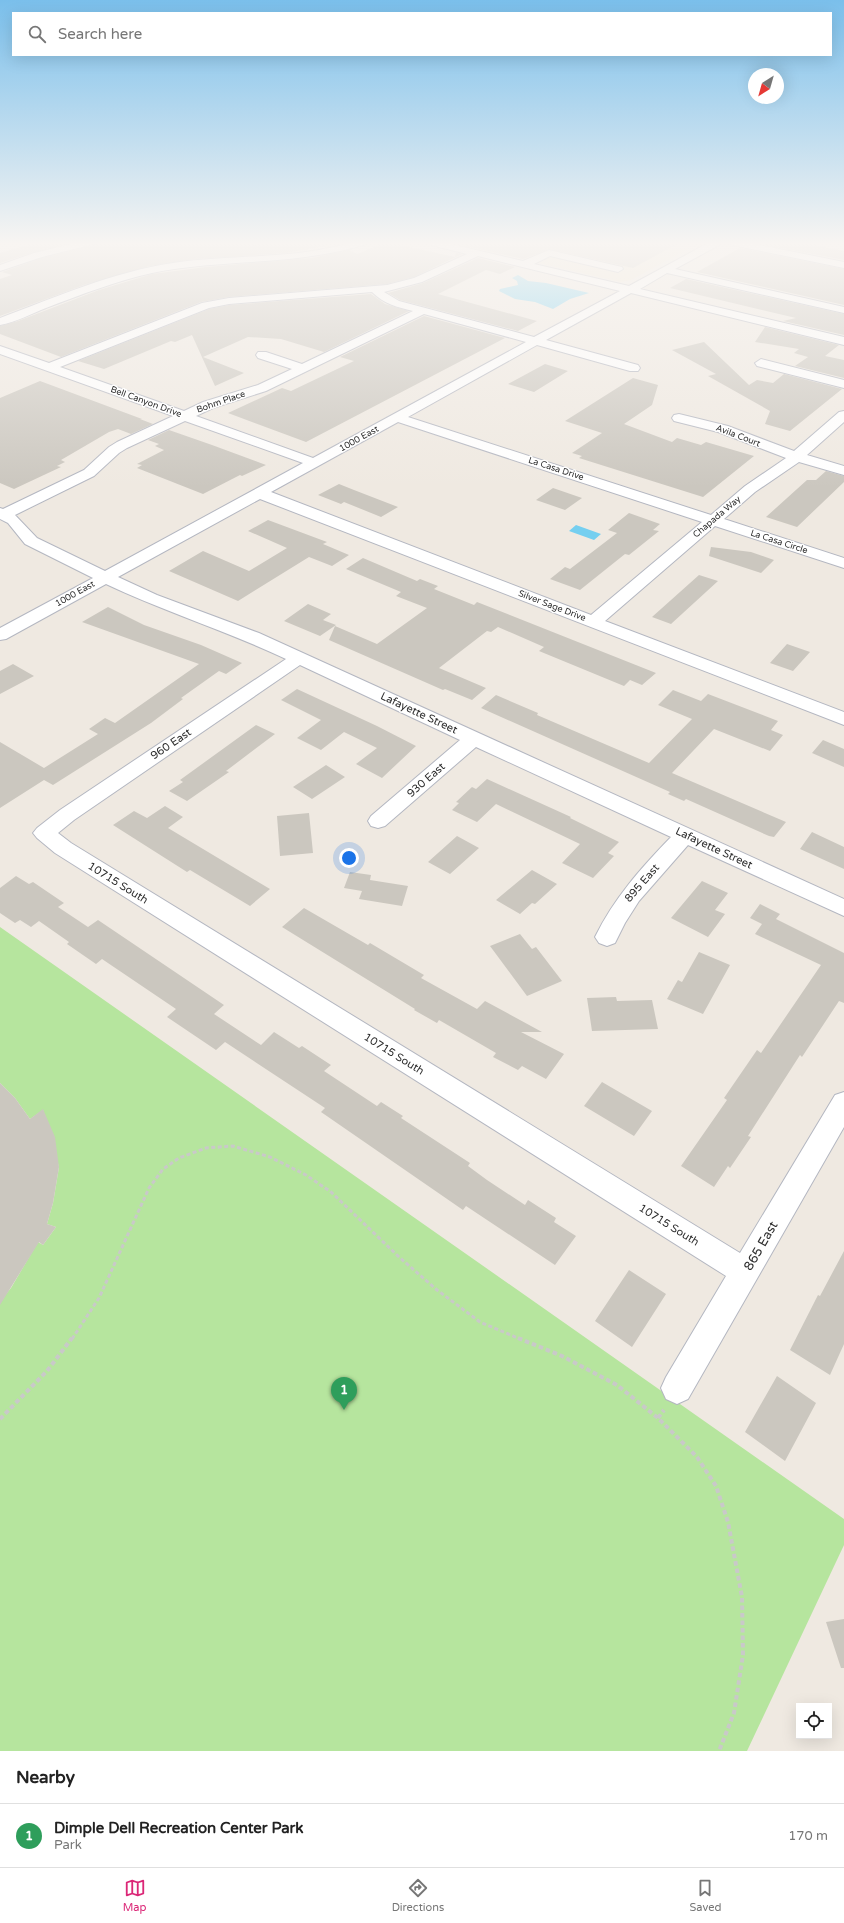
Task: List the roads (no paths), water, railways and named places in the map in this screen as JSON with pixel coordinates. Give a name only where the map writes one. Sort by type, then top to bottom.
[{"type":"street","points":[[50,367],[159,324]]},
{"type":"street","name":"Bohm Place","points":[[1,514],[89,473],[114,450],[122,445],[208,405],[258,390],[395,324]]},
{"type":"street","points":[[474,324],[634,368]]},
{"type":"street","name":"1000 East","points":[[0,635],[569,324]]},
{"type":"street","points":[[771,324],[844,341]]},
{"type":"street","name":"Bell Canyon Drive","points":[[0,350],[315,463]]},
{"type":"street","points":[[262,355],[303,368]]},
{"type":"street","points":[[761,363],[844,384]]},
{"type":"street","name":"Chapada Way","points":[[593,622],[750,489],[796,457],[844,415]]},
{"type":"street","name":"La Casa Drive","points":[[398,418],[713,520]]},
{"type":"street","name":"Avila Court","points":[[679,418],[723,429],[778,452],[844,471]]},
{"type":"street","name":"Silver Sage Drive","points":[[259,493],[844,719]]},
{"type":"street","name":"Lafayette Street","points":[[1,514],[20,527],[31,541],[105,578],[164,604],[253,637],[844,908]]},
{"type":"street","name":"La Casa Circle","points":[[713,520],[844,563]]},
{"type":"street","name":"960 East","points":[[44,833],[67,815],[299,658]]},
{"type":"street","name":"930 East","points":[[378,821],[474,738]]},
{"type":"street","name":"10715 South","points":[[44,833],[70,852],[745,1272]]},
{"type":"street","name":"895 East","points":[[607,938],[614,919],[625,902],[685,835]]},
{"type":"street","name":"865 East","points":[[677,1388],[844,1103]]},
{"type":"water","points":[[576,525],[601,534],[594,540],[569,531]]},
{"type":"place","name":"Dimple Dell Recreation Center Park","points":[[344,1410]]}]
